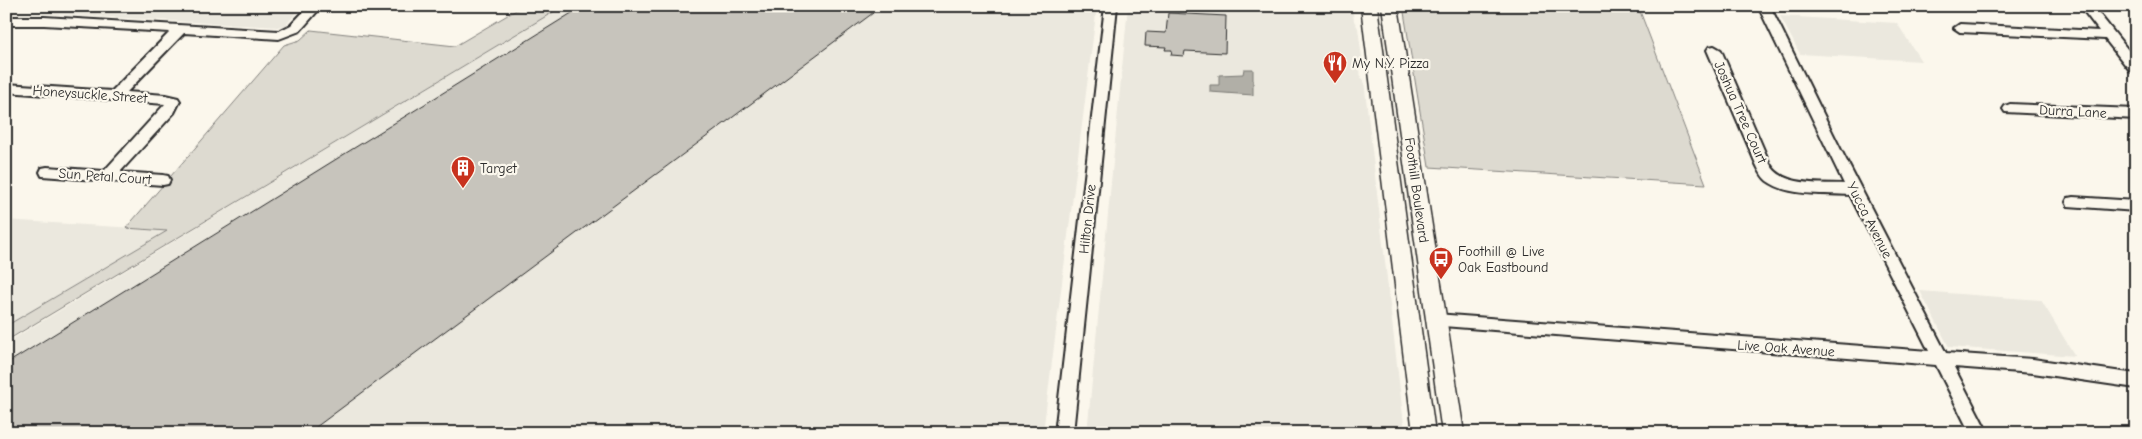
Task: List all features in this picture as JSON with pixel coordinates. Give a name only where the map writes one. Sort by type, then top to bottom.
[{"type":"main road","name":"Foothill Boulevard","points":[[1369,6],[1424,433]]},
{"type":"main road","name":"Foothill Boulevard","points":[[1390,6],[1453,433]]},
{"type":"street","points":[[6,21],[44,21],[274,35],[289,33],[316,6]]},
{"type":"street","name":"Hilton Drive","points":[[1064,433],[1111,6]]},
{"type":"street","name":"Yucca Avenue","points":[[1764,6],[1854,190],[1979,433]]},
{"type":"street","points":[[2086,6],[2136,69]]},
{"type":"street","points":[[1960,28],[2108,35]]},
{"type":"street","points":[[116,96],[181,29]]},
{"type":"street","name":"Joshua Tree Court","points":[[1714,50],[1763,164],[1770,176],[1781,182],[1796,185],[1854,190]]},
{"type":"street","name":"Honeysuckle Street","points":[[8,91],[165,98],[173,101],[169,110],[108,176]]},
{"type":"street","name":"Durra Lane","points":[[2010,108],[2136,114]]},
{"type":"street","name":"Sun Petal Court","points":[[47,172],[163,180]]},
{"type":"street","points":[[2073,202],[2136,206]]},
{"type":"street","name":"Live Oak Avenue","points":[[1436,320],[2033,366],[2136,381]]},
{"type":"shaded area","points":[[62,6],[302,6],[286,25],[277,27],[53,14]]},
{"type":"shaded area","points":[[523,6],[563,6],[6,341],[6,326],[167,231],[126,228],[284,45],[300,40],[311,30],[455,46]]},
{"type":"shaded area","points":[[563,6],[1097,6],[1043,433],[6,433],[6,343]]},
{"type":"shaded area","points":[[1128,6],[1352,6],[1354,21],[1358,28],[1363,66],[1360,69],[1361,78],[1364,81],[1405,433],[1087,433]]},
{"type":"shaded area","points":[[1403,6],[1638,6],[1706,184],[1429,167]]},
{"type":"shaded area","points":[[1780,16],[1897,23],[1921,61],[1800,54]]},
{"type":"shaded area","points":[[1244,69],[1253,69],[1253,95],[1210,92],[1210,85],[1219,85],[1219,75],[1243,74]]},
{"type":"shaded area","points":[[6,220],[20,221],[168,230],[6,326]]},
{"type":"shaded area","points":[[1920,291],[2041,300],[2075,356],[1949,347]]},
{"type":"building","name":"Target","points":[[583,6],[859,6],[873,13],[308,433],[6,433],[6,364]]},
{"type":"building","points":[[1168,13],[1226,16],[1225,53],[1185,51],[1184,56],[1171,55],[1172,50],[1165,50],[1166,47],[1145,46],[1146,32],[1166,33]]},
{"type":"place","name":"My N.Y. Pizza","points":[[1335,84]]},
{"type":"place","name":"Target","points":[[463,189]]},
{"type":"place","name":"Foothill @ Live Oak Eastbound","points":[[1441,280]]}]
